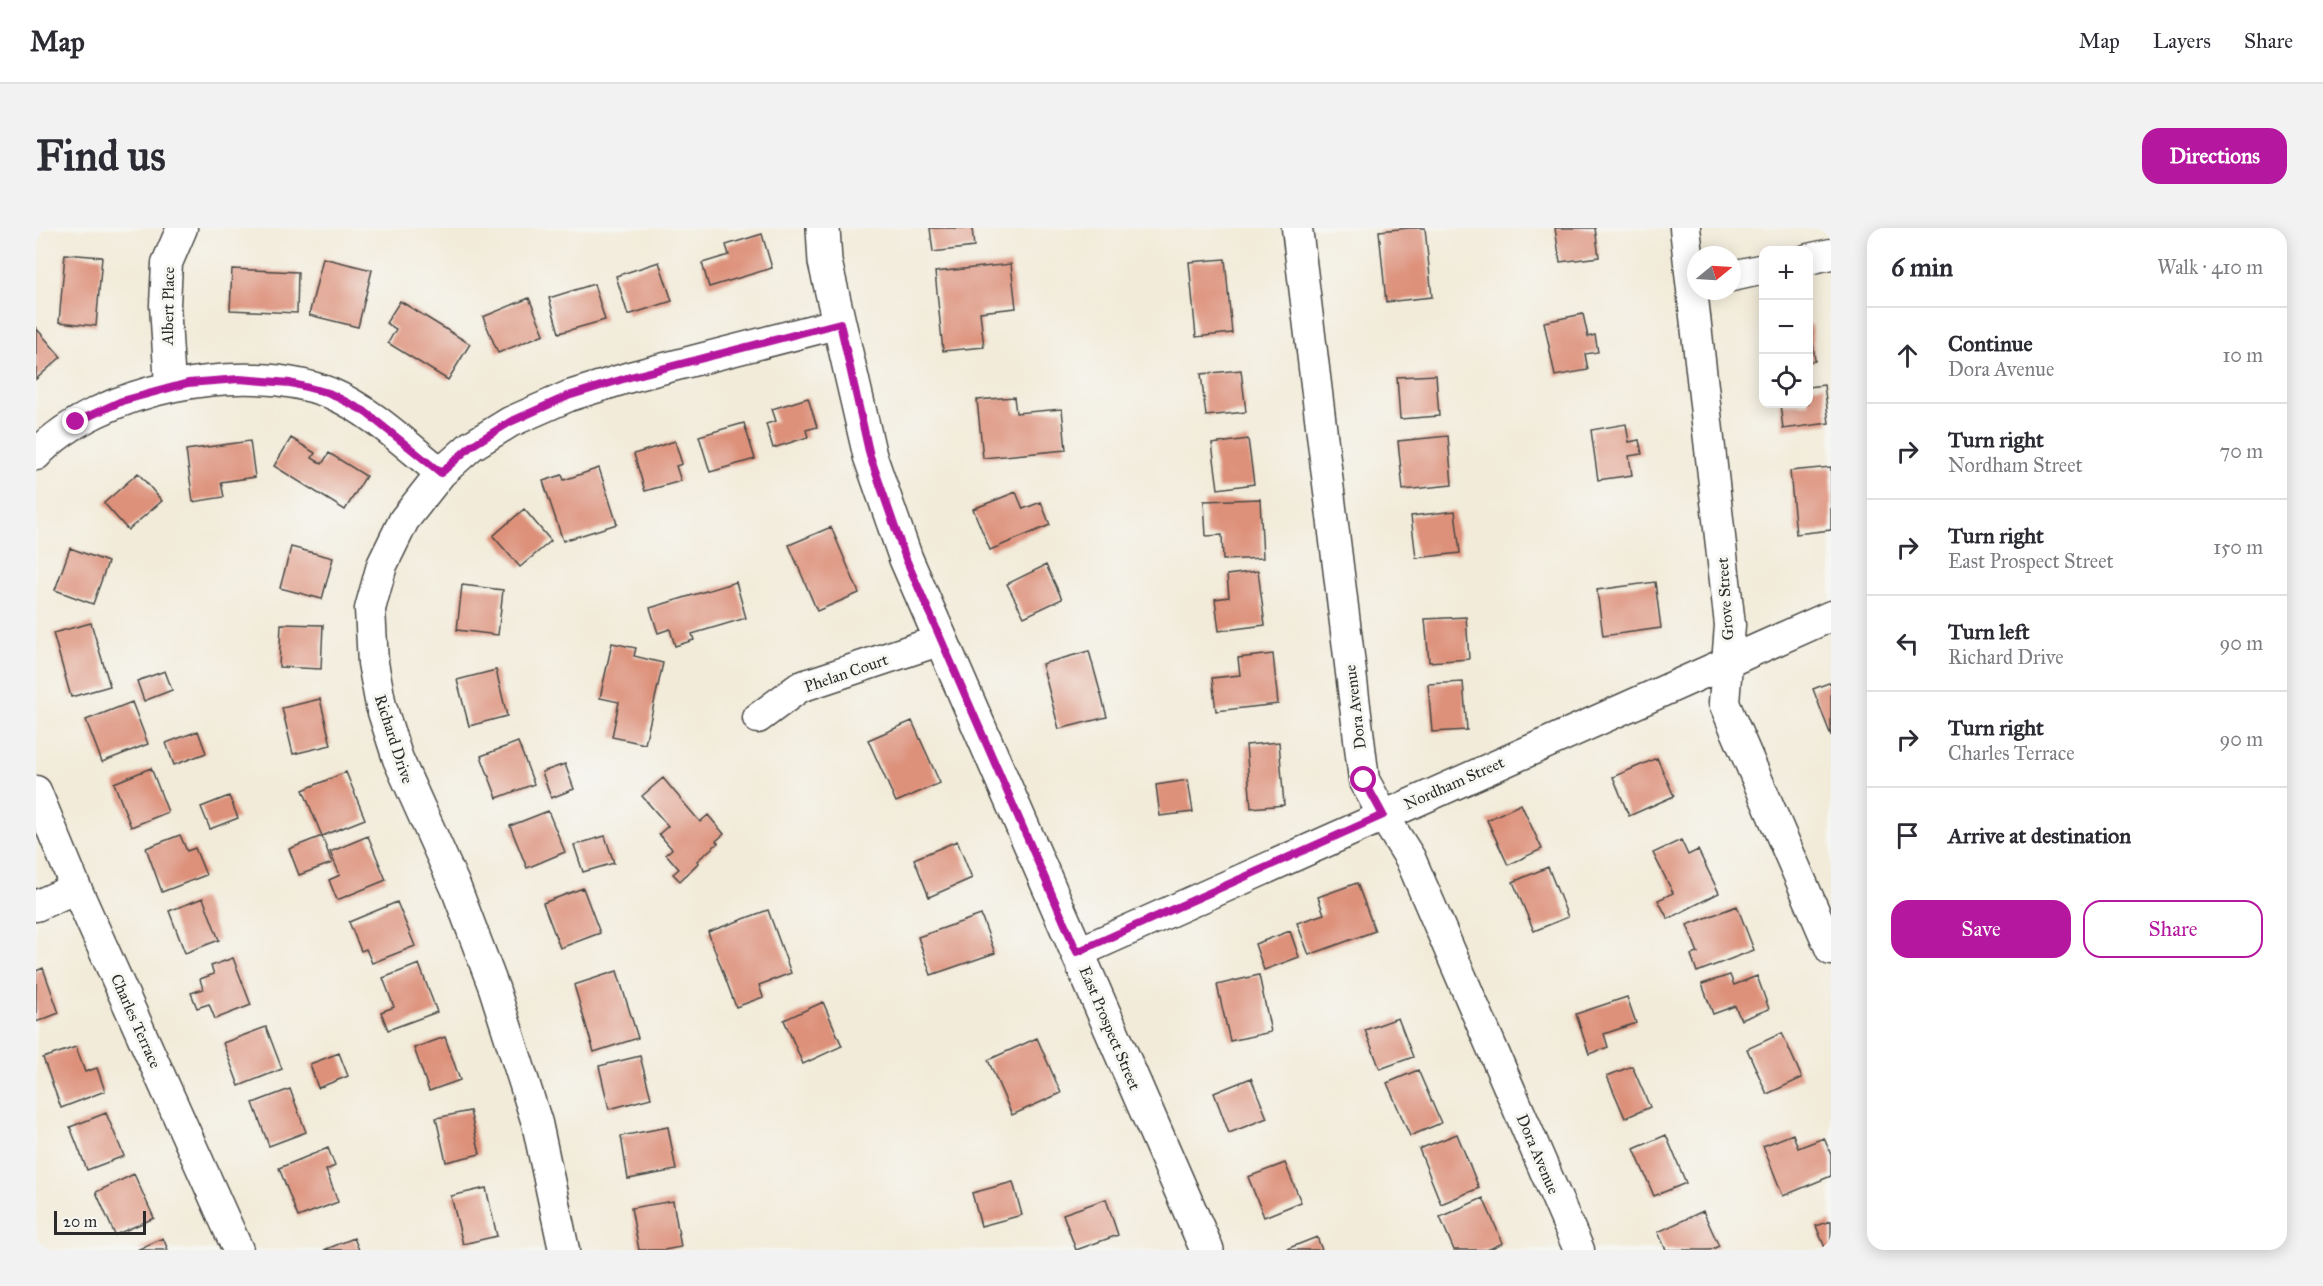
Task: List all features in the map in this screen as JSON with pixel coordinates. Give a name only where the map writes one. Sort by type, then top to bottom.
[{"type":"street","name":"Albert Place","points":[[170,386],[165,305],[167,263],[182,228]]},
{"type":"street","name":"East Prospect Street","points":[[823,228],[825,262],[870,456],[906,559],[1207,1250]]},
{"type":"street","name":"Dora Avenue","points":[[1297,228],[1364,780],[1410,858],[1579,1250]]},
{"type":"street","name":"Grove Street","points":[[1685,228],[1688,246]]},
{"type":"street","points":[[1813,258],[1831,254]]},
{"type":"street","points":[[1741,274],[1759,270]]},
{"type":"street","name":"Grove Street","points":[[1696,300],[1730,625],[1724,703],[1831,950]]},
{"type":"street","name":"Richard Drive","points":[[564,1250],[537,1123],[494,988],[456,888],[398,759],[381,706],[373,663],[370,609],[382,565],[404,520],[441,473],[471,446],[510,422],[568,396],[630,377],[840,323]]},
{"type":"street","points":[[36,455],[46,444],[76,422],[122,401],[170,386],[239,379],[290,383],[329,393],[364,411],[441,473]]},
{"type":"street","name":"Nordham Street","points":[[1077,952],[1831,616]]},
{"type":"street","name":"Phelan Court","points":[[758,718],[800,687],[941,640]]},
{"type":"street","name":"Charles Terrace","points":[[36,791],[76,888],[238,1250]]},
{"type":"street","points":[[36,906],[76,888]]},
{"type":"building","points":[[930,228],[972,228],[974,247],[933,252]]},
{"type":"building","points":[[1425,228],[1432,297],[1386,302],[1379,231]]},
{"type":"building","points":[[1555,228],[1595,228],[1599,257],[1560,262]]},
{"type":"building","points":[[762,234],[772,268],[709,287],[702,263],[729,255],[726,245]]},
{"type":"building","points":[[65,254],[102,257],[96,326],[59,322]]},
{"type":"building","points":[[323,258],[372,270],[358,327],[309,315]]},
{"type":"building","points":[[1225,259],[1232,333],[1196,337],[1189,262]]},
{"type":"building","points":[[659,262],[672,301],[628,315],[616,276]]},
{"type":"building","points":[[1011,264],[1016,308],[980,312],[984,347],[943,351],[935,272]]},
{"type":"building","points":[[232,269],[298,272],[297,313],[230,310]]},
{"type":"building","points":[[594,284],[605,320],[559,333],[549,298]]},
{"type":"building","points":[[529,298],[544,334],[498,353],[483,317]]},
{"type":"building","points":[[400,301],[470,344],[448,380],[388,343],[396,329],[386,323]]},
{"type":"building","points":[[1583,314],[1588,337],[1595,335],[1598,352],[1585,354],[1588,370],[1555,376],[1544,322]]},
{"type":"building","points":[[36,328],[61,357],[36,379]]},
{"type":"building","points":[[1241,370],[1246,412],[1206,416],[1201,374]]},
{"type":"building","points":[[1436,375],[1439,416],[1400,419],[1397,377]]},
{"type":"building","points":[[1824,385],[1829,423],[1783,429],[1780,408],[1813,408],[1813,386]]},
{"type":"building","points":[[1014,397],[1016,413],[1062,409],[1066,450],[983,458],[977,400]]},
{"type":"building","points":[[808,398],[817,427],[806,430],[808,437],[773,448],[766,424],[776,421],[772,409]]},
{"type":"building","points":[[744,423],[755,459],[710,472],[699,436]]},
{"type":"building","points":[[1626,424],[1629,442],[1639,440],[1642,454],[1629,456],[1632,475],[1598,480],[1591,430]]},
{"type":"building","points":[[1448,436],[1452,485],[1403,490],[1398,441]]},
{"type":"building","points":[[291,438],[315,453],[312,458],[322,464],[329,453],[366,476],[345,510],[274,466]]},
{"type":"building","points":[[1248,439],[1254,484],[1218,489],[1212,444]]},
{"type":"building","points":[[250,441],[255,477],[221,482],[224,497],[193,502],[186,450]]},
{"type":"building","points":[[675,441],[682,464],[676,466],[681,481],[645,491],[634,454]]},
{"type":"building","points":[[1831,467],[1831,530],[1796,534],[1790,471]]},
{"type":"building","points":[[599,468],[617,524],[563,541],[543,481],[562,475],[564,480]]},
{"type":"building","points":[[138,473],[162,501],[128,530],[104,503]]},
{"type":"building","points":[[1016,492],[1023,509],[1041,502],[1050,525],[990,550],[973,509]]},
{"type":"building","points":[[1260,499],[1263,558],[1223,560],[1222,535],[1206,536],[1204,501]]},
{"type":"building","points":[[524,509],[551,541],[520,567],[493,536]]},
{"type":"building","points":[[1455,511],[1460,553],[1416,558],[1411,516]]},
{"type":"building","points":[[831,527],[859,593],[817,611],[789,545]]},
{"type":"building","points":[[291,547],[333,558],[322,599],[280,588]]},
{"type":"building","points":[[70,548],[108,562],[93,604],[55,590]]},
{"type":"building","points":[[1046,565],[1062,599],[1024,617],[1007,584]]},
{"type":"building","points":[[1258,571],[1265,625],[1219,631],[1215,599],[1229,597],[1227,575]]},
{"type":"building","points":[[736,582],[746,618],[692,634],[694,640],[675,646],[670,629],[658,633],[650,608]]},
{"type":"building","points":[[1655,582],[1661,628],[1603,636],[1597,590]]},
{"type":"building","points":[[462,585],[503,590],[498,635],[457,630]]},
{"type":"building","points":[[1466,617],[1469,659],[1429,662],[1425,619]]},
{"type":"building","points":[[91,623],[110,686],[71,697],[53,633]]},
{"type":"building","points":[[281,624],[323,625],[321,669],[279,667]]},
{"type":"building","points":[[612,643],[636,648],[634,656],[663,663],[645,744],[612,737],[619,702],[600,698]]},
{"type":"building","points":[[1089,651],[1107,717],[1059,729],[1042,664]]},
{"type":"building","points":[[1273,654],[1278,704],[1216,711],[1212,678],[1240,675],[1238,658]]},
{"type":"building","points":[[496,670],[507,716],[469,726],[457,680]]},
{"type":"building","points":[[165,671],[172,690],[144,701],[137,681]]},
{"type":"building","points":[[1463,682],[1467,730],[1432,732],[1428,684]]},
{"type":"building","points":[[1831,682],[1831,736],[1813,689]]},
{"type":"building","points":[[320,699],[331,745],[293,754],[282,708]]},
{"type":"building","points":[[132,702],[148,744],[102,762],[86,720]]},
{"type":"building","points":[[912,721],[940,783],[896,802],[868,740]]},
{"type":"building","points":[[198,731],[206,753],[174,765],[166,743]]},
{"type":"building","points":[[518,742],[534,784],[497,798],[481,756]]},
{"type":"building","points":[[1279,742],[1284,805],[1251,808],[1246,745]]},
{"type":"building","points":[[1657,758],[1674,796],[1629,816],[1613,777]]},
{"type":"building","points":[[565,764],[574,789],[551,798],[542,772]]},
{"type":"building","points":[[151,768],[168,812],[131,827],[114,783]]},
{"type":"building","points":[[346,772],[365,819],[322,836],[303,790]]},
{"type":"building","points":[[663,778],[700,822],[708,815],[724,834],[680,881],[673,874],[679,869],[666,854],[672,849],[659,834],[668,826],[642,796]]},
{"type":"building","points":[[1188,780],[1193,812],[1160,816],[1156,785]]},
{"type":"building","points":[[229,796],[238,818],[210,829],[201,807]]},
{"type":"building","points":[[1521,804],[1542,849],[1508,865],[1487,820]]},
{"type":"building","points":[[548,811],[565,852],[527,868],[510,826]]},
{"type":"building","points":[[180,835],[187,851],[195,848],[206,875],[162,892],[146,848]]},
{"type":"building","points":[[322,836],[332,863],[299,875],[289,849]]},
{"type":"building","points":[[368,836],[386,880],[337,900],[329,880],[340,875],[330,852]]},
{"type":"building","points":[[605,836],[614,863],[583,872],[574,845]]},
{"type":"building","points":[[1681,840],[1688,855],[1698,850],[1719,893],[1668,919],[1658,900],[1673,893],[1653,853]]},
{"type":"building","points":[[957,841],[972,878],[929,897],[914,859]]},
{"type":"building","points":[[1548,867],[1568,917],[1534,931],[1513,882]]},
{"type":"building","points":[[1357,883],[1375,931],[1309,955],[1297,923],[1324,914],[1318,897]]},
{"type":"building","points":[[583,888],[600,933],[560,948],[543,903]]},
{"type":"building","points":[[203,898],[219,940],[185,953],[169,911]]},
{"type":"building","points":[[397,902],[415,946],[372,963],[366,949],[361,951],[349,922]]},
{"type":"building","points":[[1737,906],[1754,950],[1697,972],[1691,955],[1698,953],[1687,925]]},
{"type":"building","points":[[768,910],[791,973],[759,985],[763,997],[736,1007],[708,932]]},
{"type":"building","points":[[981,915],[995,953],[931,975],[918,937]]},
{"type":"building","points":[[1290,931],[1299,957],[1264,970],[1255,944]]},
{"type":"building","points":[[233,958],[251,1005],[215,1019],[209,1004],[197,1008],[191,993],[203,989],[200,979],[214,974],[211,966]]},
{"type":"building","points":[[419,964],[437,1012],[388,1030],[381,1012],[394,1007],[383,978]]},
{"type":"building","points":[[43,968],[59,1013],[36,1022],[36,971]]},
{"type":"building","points":[[617,971],[638,1038],[594,1052],[574,985]]},
{"type":"building","points":[[1259,975],[1271,1032],[1230,1041],[1217,985]]},
{"type":"building","points":[[1730,975],[1734,985],[1757,976],[1769,1009],[1741,1020],[1735,1006],[1713,1014],[1702,984]]},
{"type":"building","points":[[1627,997],[1636,1023],[1604,1034],[1608,1047],[1589,1054],[1576,1014]]},
{"type":"building","points":[[823,1002],[842,1046],[803,1064],[784,1020]]},
{"type":"building","points":[[1398,1018],[1413,1057],[1380,1069],[1365,1030]]},
{"type":"building","points":[[266,1027],[282,1069],[239,1086],[223,1043]]},
{"type":"building","points":[[1782,1033],[1802,1078],[1767,1094],[1747,1049]]},
{"type":"building","points":[[445,1037],[460,1080],[429,1091],[414,1048]]},
{"type":"building","points":[[1037,1038],[1061,1093],[1012,1115],[988,1060]]},
{"type":"building","points":[[76,1047],[85,1072],[97,1068],[105,1091],[61,1108],[43,1058]]},
{"type":"building","points":[[339,1053],[348,1076],[318,1088],[310,1064]]},
{"type":"building","points":[[640,1056],[651,1098],[609,1109],[599,1066]]},
{"type":"building","points":[[1632,1066],[1650,1107],[1625,1118],[1607,1076]]},
{"type":"building","points":[[1418,1070],[1441,1123],[1410,1136],[1387,1083]]},
{"type":"building","points":[[1251,1078],[1267,1118],[1229,1133],[1214,1093]]},
{"type":"building","points":[[290,1089],[306,1132],[269,1146],[253,1103]]},
{"type":"building","points":[[470,1111],[480,1154],[446,1162],[436,1118]]},
{"type":"building","points":[[106,1113],[124,1156],[87,1170],[70,1127]]},
{"type":"building","points":[[668,1127],[676,1170],[628,1179],[621,1136]]},
{"type":"building","points":[[1457,1134],[1479,1188],[1441,1204],[1419,1149]]},
{"type":"building","points":[[1793,1134],[1798,1148],[1824,1138],[1831,1155],[1831,1176],[1783,1196],[1763,1146]]},
{"type":"building","points":[[1666,1135],[1686,1183],[1654,1196],[1634,1149]]},
{"type":"building","points":[[328,1148],[335,1166],[326,1170],[338,1202],[298,1217],[279,1168]]},
{"type":"building","points":[[1285,1163],[1301,1202],[1264,1217],[1248,1177]]},
{"type":"building","points":[[134,1174],[154,1218],[115,1235],[96,1192]]},
{"type":"building","points":[[1013,1182],[1022,1215],[981,1226],[972,1193]]},
{"type":"building","points":[[486,1188],[497,1236],[463,1244],[451,1196]]},
{"type":"building","points":[[1483,1198],[1503,1243],[1487,1250],[1454,1250],[1440,1217]]},
{"type":"building","points":[[1106,1199],[1118,1235],[1076,1250],[1063,1214]]},
{"type":"building","points":[[673,1201],[681,1247],[639,1250],[631,1208]]},
{"type":"building","points":[[1703,1211],[1719,1246],[1710,1250],[1666,1250],[1658,1232]]},
{"type":"building","points":[[1831,1221],[1831,1250],[1826,1250],[1816,1226]]},
{"type":"building","points":[[1317,1237],[1322,1250],[1284,1250]]},
{"type":"building","points":[[163,1238],[168,1250],[137,1250]]},
{"type":"building","points":[[354,1238],[359,1250],[324,1250]]},
{"type":"route","points":[[76,422],[122,401],[170,386],[239,379],[290,383],[329,393],[364,411],[441,473],[471,446],[510,422],[568,396],[630,377],[840,323],[870,456],[906,559],[1077,952],[1383,815],[1364,780]]}]
